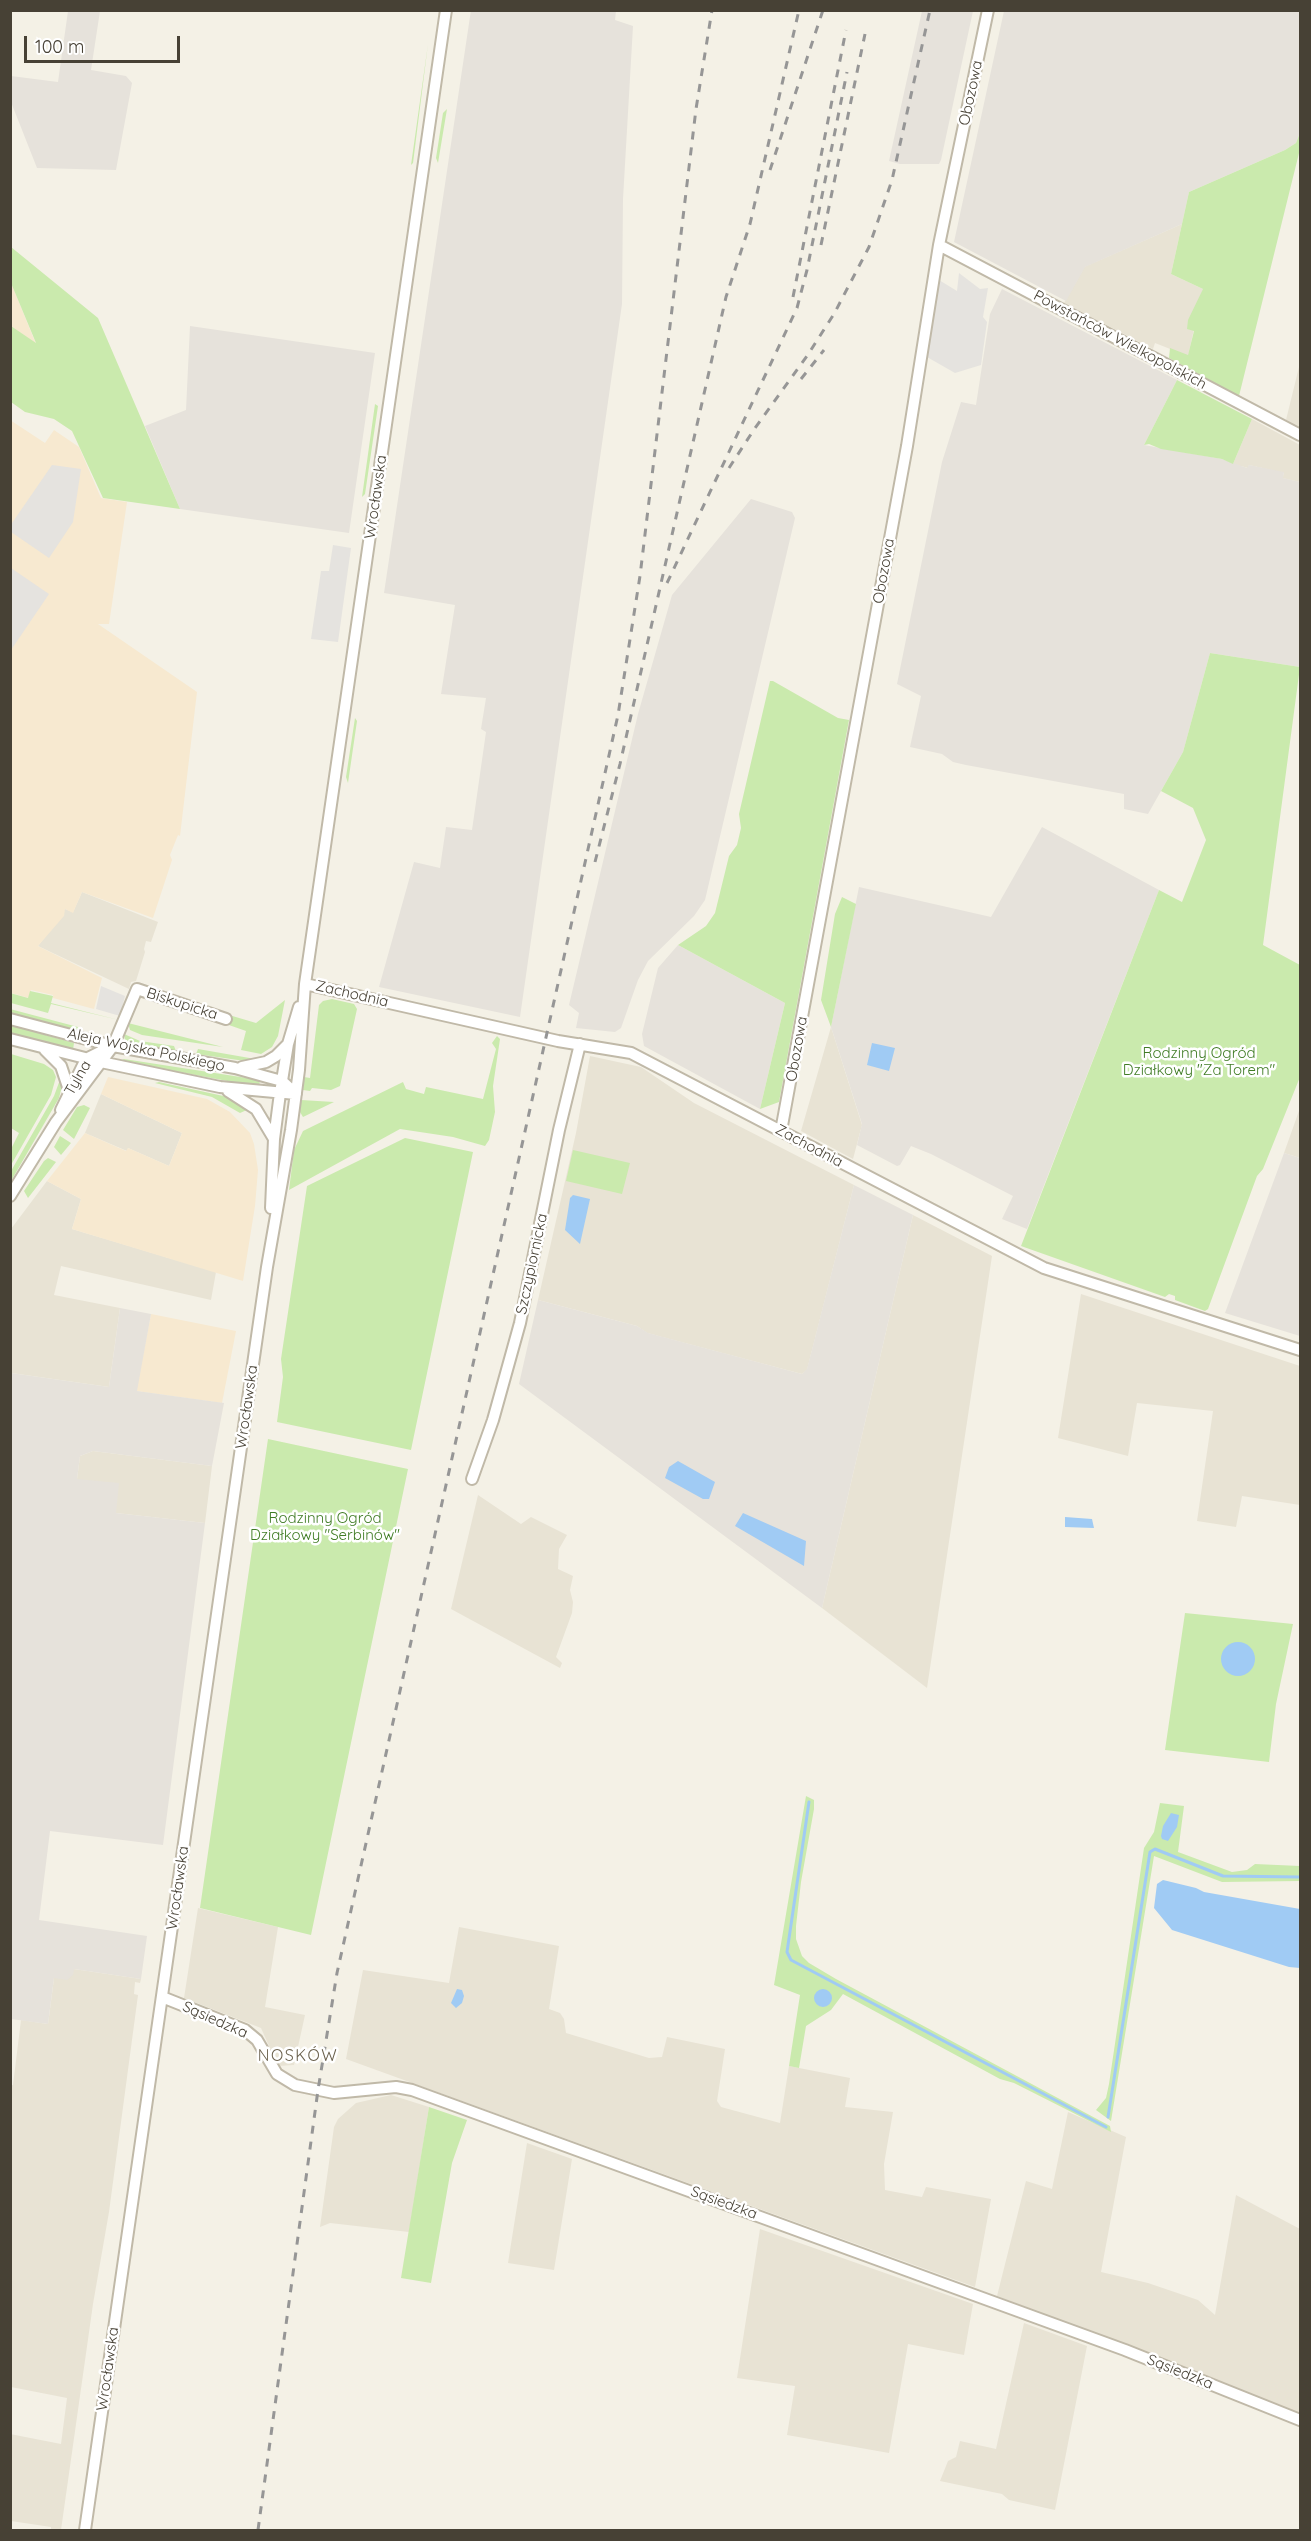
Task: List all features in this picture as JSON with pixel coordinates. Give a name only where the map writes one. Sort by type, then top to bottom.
[{"type":"street","name":"Wrocławska","points":[[85,2530],[270,1246],[296,1094],[305,984],[446,10]]},
{"type":"street","name":"Obozowa","points":[[781,1131],[905,456],[939,245],[988,10]]},
{"type":"street","name":"Powstańców Wielkopolskich","points":[[939,245],[1300,435]]},
{"type":"street","name":"Wrocławska","points":[[270,1246],[274,1139],[280,1093],[288,1044],[305,984]]},
{"type":"street","name":"Zachodnia","points":[[305,984],[580,1044],[610,1048],[642,1057],[1044,1268],[1300,1350]]},
{"type":"street","name":"Biskupicka","points":[[137,990],[226,1019]]},
{"type":"street","name":"Tylna","points":[[10,1196],[56,1122],[113,1046],[137,990]]},
{"type":"street","name":"Aleja Wojska Polskiego","points":[[10,1019],[113,1046],[235,1068],[282,1081]]},
{"type":"street","name":"Aleja Wojska Polskiego","points":[[10,1039],[86,1059],[220,1087],[296,1094]]},
{"type":"street","points":[[235,1068],[266,1062],[288,1044]]},
{"type":"street","name":"Szczypiornicka","points":[[472,1479],[493,1420],[520,1323],[559,1130],[580,1044]]},
{"type":"street","name":"Tylna","points":[[56,1122],[69,1090],[86,1059],[113,1046]]},
{"type":"street","points":[[42,1047],[61,1066],[69,1090]]},
{"type":"street","points":[[282,1081],[296,1094]]},
{"type":"street","points":[[220,1087],[251,1104],[265,1120],[274,1139]]},
{"type":"street","name":"Sąsiedzka","points":[[162,1997],[245,2030],[257,2040],[277,2074],[295,2085],[334,2093],[396,2087],[412,2090],[1125,2350],[1300,2420]]},
{"type":"shaded area","points":[[471,10],[616,11],[615,20],[633,26],[623,199],[622,304],[520,1017],[379,987],[414,862],[440,868],[446,827],[472,830],[486,732],[481,729],[486,698],[441,694],[455,605],[384,593]]},
{"type":"shaded area","points":[[68,11],[100,11],[91,70],[126,76],[132,83],[116,170],[37,168],[11,102],[11,76],[58,82]]},
{"type":"shaded area","points":[[922,11],[973,11],[941,160],[939,164],[900,164],[889,161]]},
{"type":"shaded area","points":[[1004,11],[1300,11],[1300,133],[1296,143],[1189,192],[1182,224],[1085,267],[1066,301],[954,242]]},
{"type":"shaded area","points":[[1182,224],[1171,274],[1203,289],[1188,356],[1155,343],[1153,349],[1064,303],[1084,267]]},
{"type":"shaded area","points":[[959,273],[980,289],[988,288],[983,317],[987,322],[981,365],[955,373],[927,357],[939,280],[957,291]]},
{"type":"shaded area","points":[[11,283],[36,344],[11,326]]},
{"type":"shaded area","points":[[1002,289],[1177,380],[1144,445],[1222,459],[1247,468],[1249,465],[1284,472],[1283,478],[1300,482],[1300,667],[1210,653],[1183,752],[1148,814],[1124,809],[1124,794],[966,765],[953,762],[942,754],[910,747],[921,696],[897,684],[942,462],[961,402],[976,405],[990,314]]},
{"type":"shaded area","points":[[190,326],[375,353],[349,533],[180,509],[145,426],[186,410]]},
{"type":"shaded area","points":[[1300,367],[1300,427],[1286,420]]},
{"type":"shaded area","points":[[1252,419],[1300,445],[1300,482],[1282,478],[1284,473],[1233,464]]},
{"type":"shaded area","points":[[10,420],[45,443],[54,430],[79,447],[101,498],[127,502],[109,624],[98,624],[197,692],[180,836],[178,835],[170,855],[172,860],[153,918],[82,892],[73,913],[65,909],[64,916],[38,946],[102,978],[94,1009],[31,990],[29,998],[11,993]]},
{"type":"shaded area","points":[[52,465],[81,469],[73,522],[49,558],[11,532],[10,526]]},
{"type":"shaded area","points":[[751,499],[792,512],[795,518],[705,900],[694,916],[648,961],[638,980],[621,1028],[615,1032],[576,1028],[579,1013],[569,1005],[638,714],[672,595]]},
{"type":"shaded area","points":[[333,545],[351,548],[338,642],[311,639],[321,571],[329,571]]},
{"type":"shaded area","points":[[11,568],[49,594],[11,650]]},
{"type":"shaded area","points":[[1042,827],[1159,890],[1027,1229],[1002,1219],[1013,1196],[931,1154],[911,1146],[900,1165],[897,1166],[857,1145],[862,1124],[831,1027],[859,887],[991,917]]},
{"type":"shaded area","points":[[82,892],[158,922],[151,942],[146,941],[136,981],[131,982],[129,989],[38,946],[65,909],[73,912]]},
{"type":"shaded area","points":[[678,945],[785,1003],[760,1109],[644,1046],[642,1034],[658,968]]},
{"type":"shaded area","points":[[101,986],[125,996],[120,1016],[96,1009]]},
{"type":"shaded area","points":[[831,1027],[862,1125],[853,1159],[801,1131]]},
{"type":"shaded area","points":[[590,1056],[641,1067],[694,1103],[854,1185],[807,1370],[802,1374],[647,1333],[637,1326],[538,1300],[576,1133]]},
{"type":"shaded area","points":[[108,1077],[207,1099],[230,1112],[250,1133],[258,1170],[255,1206],[243,1281],[72,1229],[81,1199],[47,1181],[85,1133],[169,1166],[182,1133],[101,1094]]},
{"type":"shaded area","points":[[101,1094],[182,1133],[169,1166],[85,1133]]},
{"type":"shaded area","points":[[1300,1108],[1300,1158],[1284,1153]]},
{"type":"shaded area","points":[[1284,1153],[1300,1158],[1300,1336],[1225,1313]]},
{"type":"shaded area","points":[[47,1181],[81,1199],[72,1229],[216,1272],[211,1300],[61,1266],[54,1295],[120,1308],[109,1387],[11,1373],[11,1229]]},
{"type":"shaded area","points":[[854,1185],[913,1215],[822,1608],[519,1384],[538,1300],[637,1326],[648,1333],[802,1374],[807,1369]]},
{"type":"shaded area","points":[[913,1215],[992,1256],[927,1688],[822,1608]]},
{"type":"shaded area","points":[[1081,1294],[1300,1366],[1300,1505],[1242,1496],[1236,1527],[1197,1521],[1213,1411],[1137,1403],[1128,1456],[1058,1438]]},
{"type":"shaded area","points":[[120,1308],[151,1314],[137,1391],[224,1403],[212,1466],[93,1451],[80,1456],[77,1479],[119,1483],[116,1513],[205,1523],[163,1845],[50,1831],[39,1920],[147,1936],[141,1979],[74,1969],[73,1975],[67,1980],[54,1978],[48,2024],[11,2019],[11,1373],[109,1387]]},
{"type":"shaded area","points":[[151,1314],[236,1331],[222,1403],[136,1391]]},
{"type":"shaded area","points":[[93,1451],[212,1466],[205,1523],[116,1513],[77,1479],[80,1456]]},
{"type":"shaded area","points":[[478,1495],[521,1524],[531,1517],[567,1535],[559,1549],[558,1569],[573,1576],[570,1590],[573,1602],[572,1613],[556,1657],[562,1663],[560,1668],[451,1609]]},
{"type":"shaded area","points":[[198,1908],[278,1927],[265,2007],[305,2015],[294,2065],[278,2066],[261,2028],[184,1998]]},
{"type":"shaded area","points":[[459,1927],[559,1946],[549,2009],[560,2013],[564,2019],[566,2033],[649,2058],[662,2057],[667,2037],[725,2049],[717,2101],[721,2107],[780,2123],[789,2066],[850,2078],[845,2107],[893,2112],[884,2164],[885,2190],[922,2197],[926,2187],[991,2199],[975,2287],[346,2059],[363,1970],[449,1983]]},
{"type":"shaded area","points":[[74,1969],[141,1979],[140,1983],[135,1982],[134,1994],[138,1995],[109,2212],[93,2304],[61,2530],[51,2530],[51,2527],[11,2521],[10,2434],[61,2444],[67,2398],[11,2387],[10,2086],[13,2085],[21,2020],[48,2024],[54,1978]]},
{"type":"shaded area","points":[[391,2095],[429,2107],[409,2232],[330,2223],[320,2227],[334,2127],[338,2119],[356,2103]]},
{"type":"shaded area","points":[[1068,2112],[1126,2137],[1101,2272],[1148,2283],[1198,2300],[1215,2315],[1236,2195],[1300,2229],[1300,2413],[997,2296],[1026,2181],[1052,2189]]},
{"type":"shaded area","points":[[527,2143],[572,2159],[554,2270],[508,2263]]},
{"type":"shaded area","points":[[760,2229],[973,2304],[964,2355],[908,2344],[889,2453],[787,2435],[795,2386],[737,2378]]},
{"type":"shaded area","points":[[1024,2323],[1087,2346],[1055,2510],[1009,2500],[1002,2494],[940,2481],[948,2461],[956,2457],[960,2441],[996,2449]]},
{"type":"green space","points":[[428,44],[413,163],[411,165]]},
{"type":"green space","points":[[447,109],[438,163],[436,158],[443,113]]},
{"type":"green space","points":[[1300,133],[1300,149],[1239,396],[1169,358],[1170,348],[1188,355],[1194,331],[1187,329],[1188,320],[1203,289],[1171,274],[1189,192],[1285,150],[1296,143]]},
{"type":"green space","points":[[11,247],[98,318],[180,509],[103,498],[72,431],[54,419],[25,412],[11,402],[11,326],[36,343],[11,283]]},
{"type":"green space","points":[[1177,380],[1252,419],[1233,464],[1222,459],[1161,449],[1149,444],[1144,445]]},
{"type":"green space","points":[[375,404],[378,406],[365,494],[362,497]]},
{"type":"green space","name":"Rodzinny Ogród Działkowy \"Za Torem\"","points":[[1210,653],[1300,667],[1263,945],[1300,965],[1300,1077],[1263,1169],[1257,1176],[1208,1309],[1205,1311],[1175,1300],[1175,1296],[1169,1294],[1165,1297],[1021,1246],[1159,890],[1182,902],[1206,840],[1193,808],[1161,791],[1183,752]]},
{"type":"green space","points":[[770,681],[838,718],[849,720],[779,1102],[760,1109],[785,1003],[678,945],[706,926],[715,913],[729,856],[737,845],[741,828],[739,814]]},
{"type":"green space","points":[[355,718],[357,721],[348,783],[346,777]]},
{"type":"green space","points":[[842,897],[856,904],[831,1027],[821,1000],[835,914]]},
{"type":"green space","points":[[30,991],[53,996],[51,1003],[119,1020],[51,1004],[48,1013],[11,1003],[10,993],[28,998]]},
{"type":"green space","points":[[332,999],[354,1004],[357,1009],[340,1086],[331,1090],[312,1088],[310,1091],[303,1090],[304,1077],[310,1078],[319,1005],[323,1001]]},
{"type":"green space","points":[[285,1000],[278,1036],[272,1047],[261,1054],[241,1050],[246,1031],[226,1024],[229,1015],[256,1023]]},
{"type":"green space","points":[[10,1009],[78,1027],[77,1031],[11,1013]]},
{"type":"green space","points":[[128,1023],[223,1047],[142,1035],[130,1030]]},
{"type":"green space","points":[[10,1025],[74,1043],[73,1050],[11,1033]]},
{"type":"green space","points":[[124,1034],[140,1041],[174,1046],[176,1051],[131,1044],[125,1041]]},
{"type":"green space","points":[[497,1036],[500,1039],[493,1086],[495,1112],[489,1140],[485,1146],[453,1137],[400,1129],[289,1190],[294,1150],[303,1131],[403,1082],[406,1089],[424,1094],[426,1087],[483,1099],[496,1049],[492,1043]]},
{"type":"green space","points":[[198,1049],[261,1060],[245,1061],[196,1054]]},
{"type":"green space","points":[[11,1054],[44,1064],[53,1070],[56,1077],[51,1095],[11,1165],[11,1149],[19,1133],[11,1128]]},
{"type":"green space","points":[[122,1060],[260,1080],[259,1087],[127,1062]]},
{"type":"green space","points":[[61,1077],[62,1086],[59,1098],[11,1181],[11,1171],[54,1096]]},
{"type":"green space","points":[[155,1083],[228,1097],[249,1109],[240,1113],[212,1097]]},
{"type":"green space","points":[[301,1100],[334,1102],[303,1117],[300,1112]]},
{"type":"green space","points":[[84,1105],[90,1108],[74,1139],[63,1130],[77,1107]]},
{"type":"green space","points":[[60,1136],[71,1143],[61,1155],[54,1147]]},
{"type":"green space","points":[[405,1138],[473,1152],[411,1450],[277,1422],[283,1377],[281,1359],[307,1186]]},
{"type":"green space","points":[[573,1150],[630,1163],[622,1194],[566,1181]]},
{"type":"green space","points":[[48,1158],[56,1162],[28,1198],[24,1191]]},
{"type":"green space","name":"Rodzinny Ogród Działkowy \"Serbinów\"","points":[[268,1439],[408,1469],[311,1935],[200,1908]]},
{"type":"green space","points":[[1185,1613],[1293,1624],[1276,1704],[1269,1762],[1165,1750]]},
{"type":"green space","points":[[806,1796],[814,1800],[814,1809],[796,1926],[796,1939],[802,1956],[809,1963],[836,1979],[1110,2126],[1111,2132],[1014,2083],[1000,2079],[843,1994],[831,2010],[806,2026],[799,2068],[789,2066],[800,1995],[774,1985]]},
{"type":"green space","points":[[1160,1803],[1184,1806],[1178,1852],[1232,1872],[1247,1870],[1255,1864],[1300,1866],[1300,1881],[1222,1882],[1154,1856],[1111,2121],[1096,2110],[1106,2098],[1109,2084],[1144,1848],[1154,1832]]},
{"type":"green space","points":[[429,2107],[467,2120],[452,2163],[431,2283],[401,2278]]},
{"type":"water","points":[[872,1043],[895,1048],[889,1071],[867,1065]]},
{"type":"water","points":[[573,1195],[590,1199],[580,1244],[565,1230],[570,1198]]},
{"type":"water","points":[[678,1461],[715,1482],[709,1499],[703,1499],[665,1478],[669,1467]]},
{"type":"water","points":[[743,1513],[806,1541],[804,1566],[735,1526]]},
{"type":"water","points":[[1065,1517],[1092,1519],[1094,1528],[1065,1527]]},
{"type":"water","points":[[1238,1642],[1250,1647],[1255,1659],[1250,1671],[1238,1676],[1226,1671],[1221,1659],[1226,1647]]},
{"type":"water","points":[[1171,1813],[1179,1815],[1177,1827],[1168,1841],[1162,1839],[1161,1836],[1163,1826]]},
{"type":"water","points":[[1163,1880],[1204,1892],[1300,1909],[1300,1968],[1289,1967],[1172,1930],[1154,1908],[1157,1884]]},
{"type":"water","points":[[457,1989],[462,1990],[464,1996],[462,2003],[456,2008],[451,2003]]},
{"type":"water","points":[[823,1989],[829,1992],[832,1998],[829,2004],[823,2007],[817,2004],[814,1998],[817,1992]]},
{"type":"waterway","points":[[809,1802],[787,1952],[791,1960],[1106,2127]]},
{"type":"waterway","points":[[1108,2117],[1150,1852],[1155,1849],[1223,1876],[1300,1877]]},
{"type":"railway","points":[[258,2530],[318,2090],[337,1973],[618,715],[640,576],[696,109],[712,10]]},
{"type":"railway","points":[[595,862],[620,764],[726,297],[750,224],[799,10]]},
{"type":"railway","points":[[770,170],[823,10]]},
{"type":"railway","points":[[729,468],[834,314],[869,247],[892,180],[930,10]]},
{"type":"railway","points":[[793,297],[846,30]]},
{"type":"railway","points":[[821,245],[865,34]]},
{"type":"railway","points":[[667,583],[797,308],[807,270],[847,72]]},
{"type":"railway","points":[[801,379],[824,350]]},
{"type":"district","name":"NOSKÓW","points":[[298,2056]]}]
